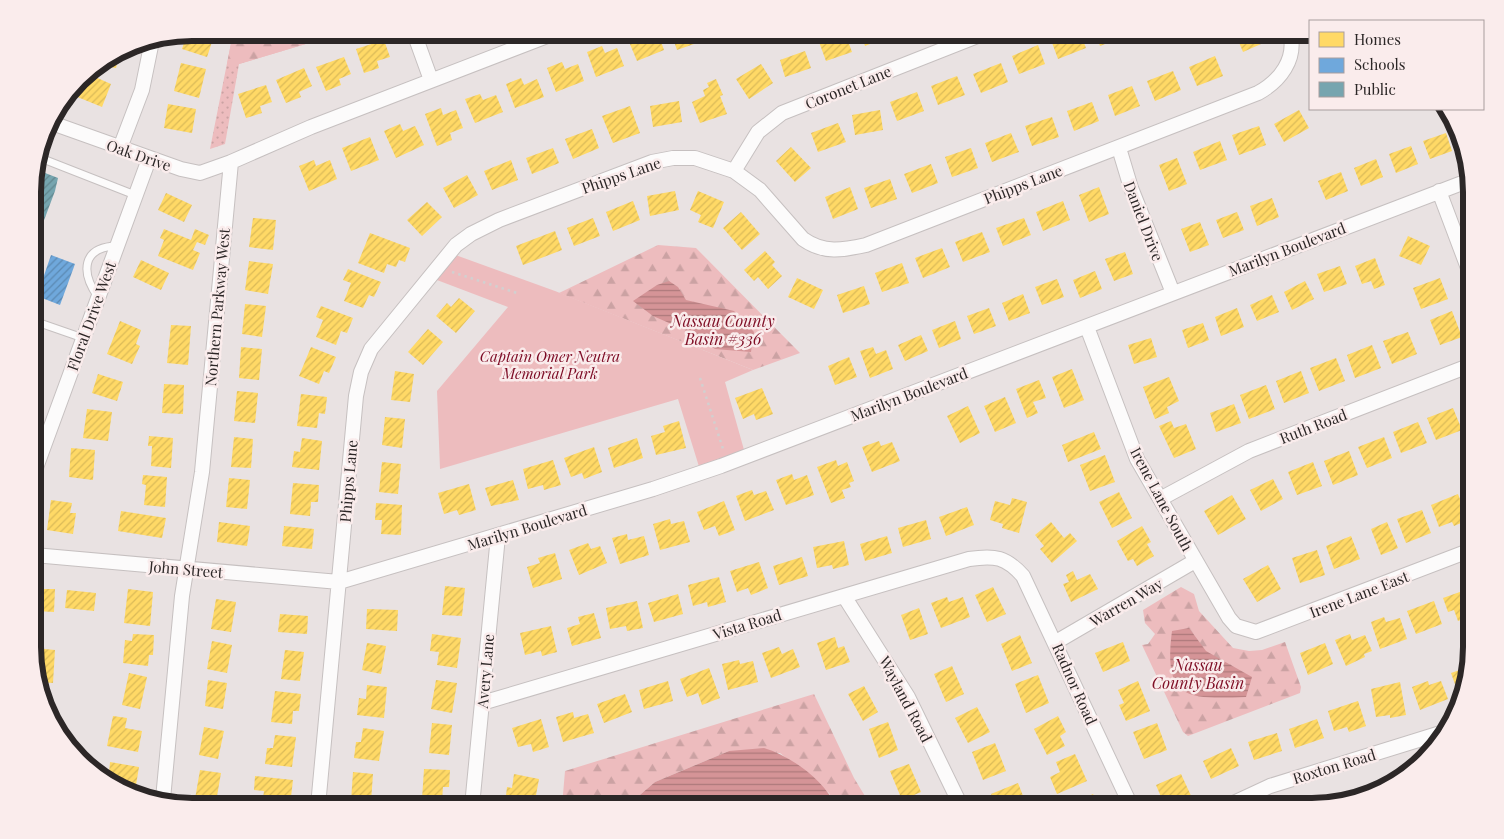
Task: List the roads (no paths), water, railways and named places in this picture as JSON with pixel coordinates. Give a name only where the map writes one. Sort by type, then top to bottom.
[{"type":"street","points":[[417,41],[431,80]]},
{"type":"street","points":[[231,162],[311,127],[532,41]]},
{"type":"street","name":"Coronet Lane","points":[[734,171],[758,132],[782,113],[954,41]]},
{"type":"street","name":"Phipps Lane","points":[[319,798],[356,396],[361,372],[379,336],[456,245],[471,234],[499,220],[652,162],[695,158],[734,171],[760,190],[803,239],[823,250],[841,250],[866,245],[1258,93],[1274,84],[1281,76],[1290,55],[1290,41]]},
{"type":"street","points":[[120,148],[142,90],[151,47]]},
{"type":"street","name":"Oak Drive","points":[[58,125],[149,159],[200,173],[231,162]]},
{"type":"street","name":"Daniel Drive","points":[[1119,148],[1131,188],[1173,293]]},
{"type":"street","name":"Floral Drive West","points":[[41,454],[149,159]]},
{"type":"street","name":"Northern Parkway West","points":[[163,795],[181,606],[189,540],[202,472],[231,162]]},
{"type":"street","name":"Marilyn Boulevard","points":[[338,582],[654,489],[728,464],[1462,183]]},
{"type":"street","points":[[1439,191],[1462,252]]},
{"type":"street","name":"Irene Lane South","points":[[1087,327],[1137,459],[1229,618],[1236,626],[1246,630]]},
{"type":"street","name":"Ruth Road","points":[[1160,499],[1249,450],[1462,369]]},
{"type":"street","name":"Avery Lane","points":[[473,798],[498,536]]},
{"type":"street","name":"Irene Lane East","points":[[1246,630],[1256,632],[1278,625],[1462,553]]},
{"type":"street","name":"John Street","points":[[41,556],[338,582]]},
{"type":"street","name":"Vista Road","points":[[482,703],[969,558],[997,558],[1013,565]]},
{"type":"street","name":"Warren Way","points":[[1056,642],[1195,561]]},
{"type":"street","name":"Radnor Road","points":[[1013,565],[1024,576],[1127,797]]},
{"type":"street","name":"Wayland Road","points":[[844,596],[908,697],[957,797]]},
{"type":"street","name":"Roxton Road","points":[[1246,797],[1270,786],[1433,735]]},
{"type":"lane","points":[[45,160],[136,195]]},
{"type":"lane","points":[[98,297],[89,284],[86,271],[87,262],[92,254],[102,247],[116,246]]},
{"type":"lane","points":[[41,323],[83,338]]},
{"type":"water","name":"Nassau County Basin #336","points":[[669,281],[678,287],[686,300],[734,311],[754,332],[751,352],[715,349],[683,329],[653,316],[633,301],[657,285]]},
{"type":"water","name":"Nassau County Basin","points":[[1189,628],[1206,651],[1252,677],[1246,697],[1226,698],[1194,695],[1184,691],[1176,683],[1171,671],[1172,631]]},
{"type":"water","points":[[764,748],[774,752],[806,770],[832,797],[637,798],[655,782],[729,751]]},
{"type":"park label","name":"Captain Omer Neutra Memorial Park","points":[[550,364]]}]
